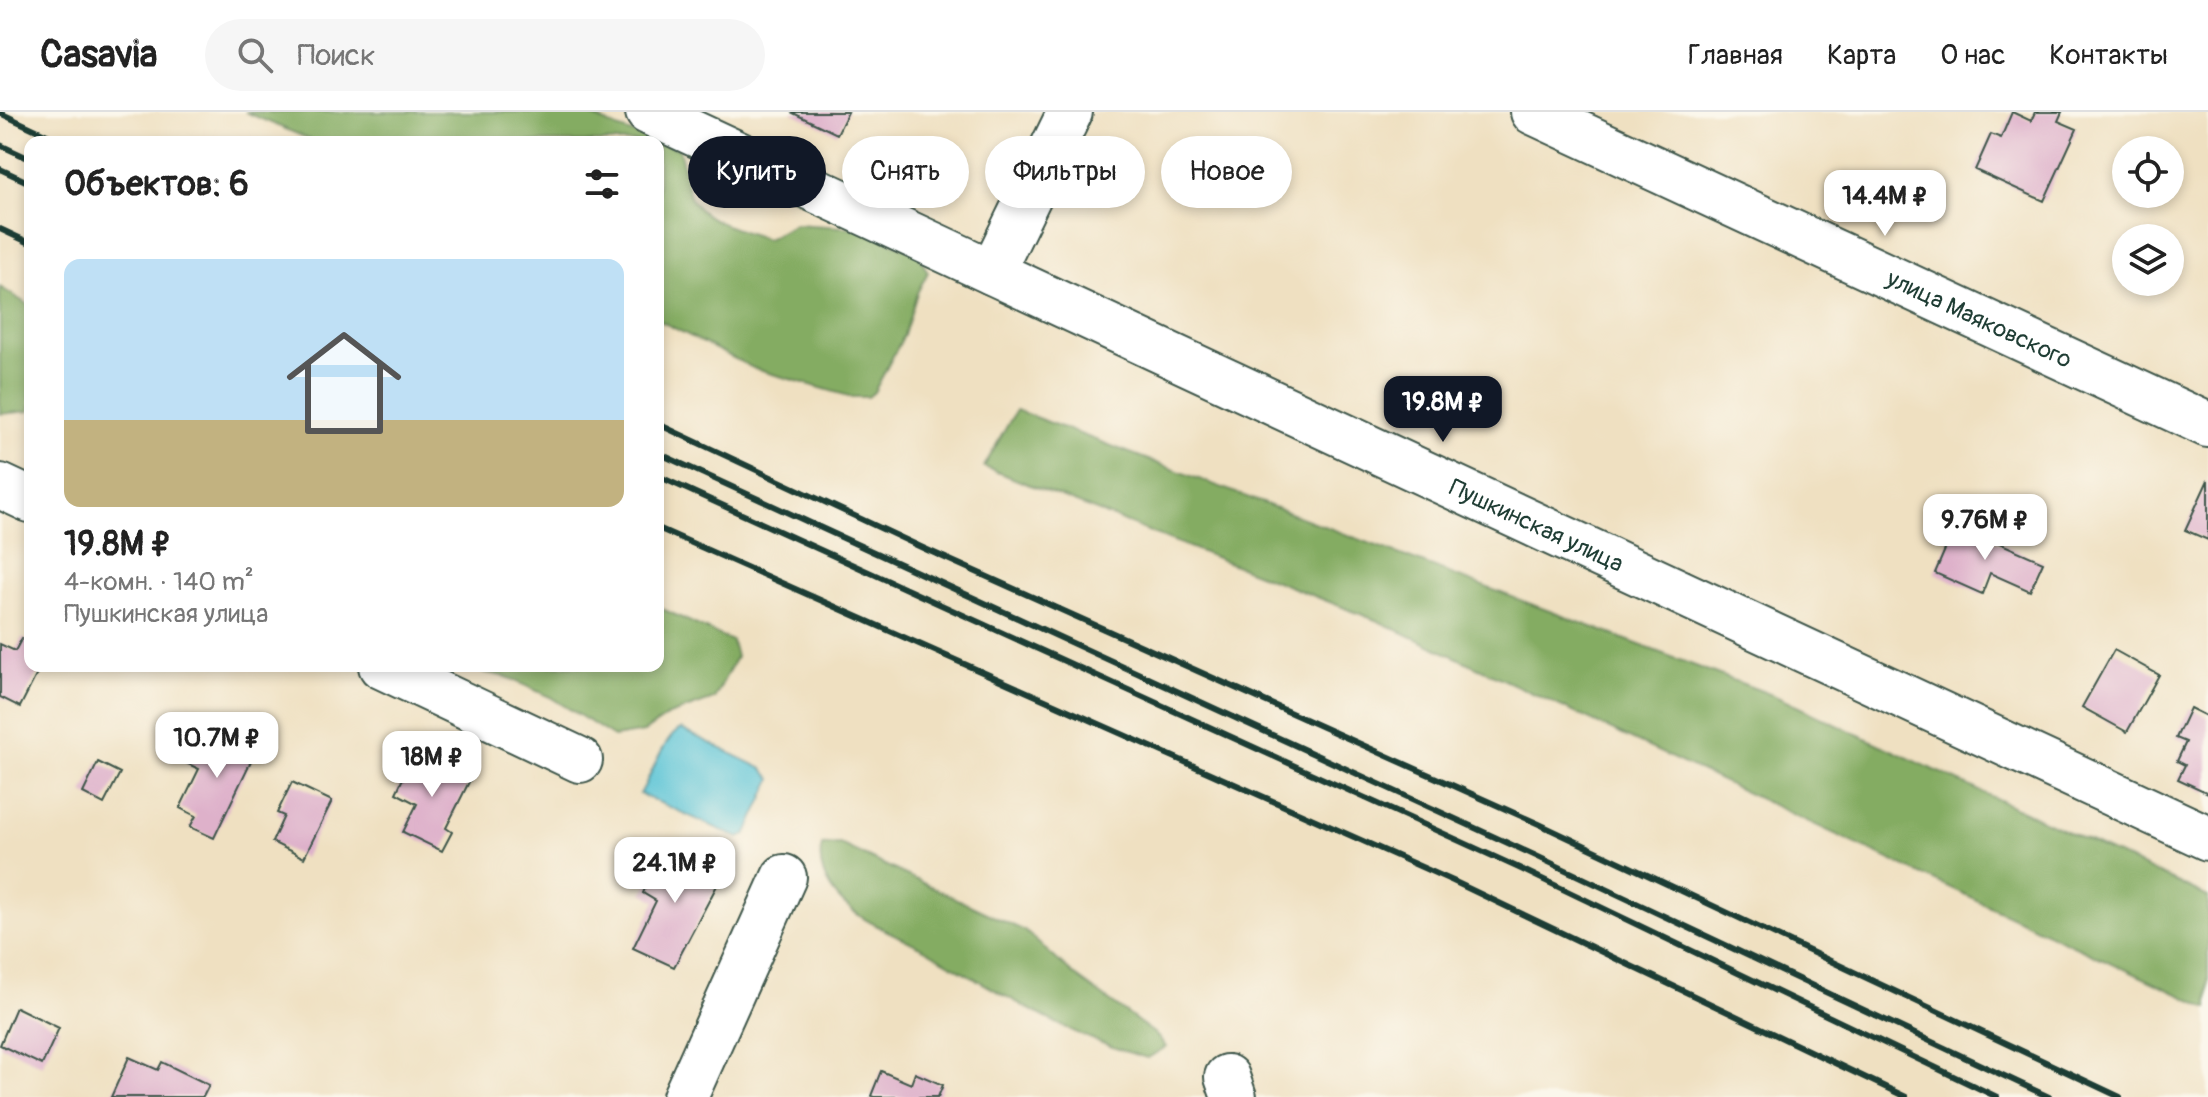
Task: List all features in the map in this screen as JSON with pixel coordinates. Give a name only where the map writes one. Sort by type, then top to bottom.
[{"type":"street","name":"Пушкинская улица","points":[[648,112],[2208,838]]},
{"type":"street","points":[[992,272],[1070,112]]},
{"type":"street","name":"улица Маяковского","points":[[1533,112],[2208,425]]},
{"type":"street","points":[[0,486],[24,497]]},
{"type":"street","points":[[394,672],[580,760]]},
{"type":"street","points":[[685,1097],[784,877]]},
{"type":"green space","points":[[245,112],[584,112],[641,136],[302,136]]},
{"type":"green space","points":[[664,144],[679,149],[688,189],[688,208],[699,208],[724,224],[767,239],[795,224],[859,228],[917,253],[928,272],[917,293],[904,335],[874,392],[868,397],[852,397],[755,369],[664,323]]},
{"type":"green space","points":[[0,287],[24,302],[24,412],[0,414]]},
{"type":"green space","points":[[1016,410],[1775,696],[2208,897],[2208,1008],[1378,621],[984,467]]},
{"type":"green space","points":[[664,610],[732,641],[736,657],[714,699],[669,715],[644,732],[614,737],[550,697],[507,677],[483,672],[664,672]]},
{"type":"green space","points":[[840,844],[1025,931],[1074,975],[1155,1034],[1166,1047],[1148,1058],[1089,1038],[1033,1011],[858,915],[835,894],[826,881],[822,867],[822,845]]},
{"type":"water","points":[[681,729],[763,769],[772,779],[746,835],[739,838],[640,794],[669,739]]},
{"type":"building","points":[[791,112],[848,112],[837,134]]},
{"type":"building","points":[[2012,112],[2031,121],[2035,112],[2062,112],[2058,121],[2077,129],[2044,201],[1975,170],[1991,134],[2001,138]]},
{"type":"building","points":[[2208,480],[2208,540],[2185,530]]},
{"type":"building","points":[[1956,524],[2043,562],[2030,591],[1990,573],[1982,594],[1935,573]]},
{"type":"building","points":[[24,639],[24,672],[38,672],[20,707],[0,697],[0,644],[15,651]]},
{"type":"building","points":[[2114,650],[2159,675],[2127,732],[2082,707]]},
{"type":"building","points":[[2190,708],[2208,717],[2208,793],[2178,779],[2185,765],[2177,761],[2186,742],[2176,738]]},
{"type":"building","points":[[238,729],[261,740],[214,838],[190,827],[196,816],[180,808],[199,769],[186,763],[199,738],[227,751]]},
{"type":"building","points":[[416,751],[471,778],[446,828],[452,832],[442,851],[403,832],[417,804],[396,793]]},
{"type":"building","points":[[98,762],[120,773],[104,804],[83,793]]},
{"type":"building","points":[[292,782],[332,801],[304,858],[272,842],[284,816],[277,813]]},
{"type":"building","points":[[664,845],[722,876],[674,967],[633,948],[656,901],[643,893]]},
{"type":"building","points":[[16,1007],[59,1028],[42,1065],[0,1045]]},
{"type":"building","points":[[129,1057],[158,1070],[162,1062],[209,1085],[203,1097],[111,1097]]},
{"type":"building","points":[[881,1071],[911,1084],[915,1073],[943,1085],[938,1097],[871,1096]]},
{"type":"railway","points":[[0,113],[49,136]]},
{"type":"railway","points":[[0,145],[24,156]]},
{"type":"railway","points":[[0,169],[24,180]]},
{"type":"railway","points":[[0,229],[24,240]]},
{"type":"railway","points":[[664,427],[923,548],[1539,824],[2120,1097]]},
{"type":"railway","points":[[664,456],[1534,855],[2049,1097]]},
{"type":"railway","points":[[664,479],[1519,868],[1997,1097]]},
{"type":"railway","points":[[664,531],[1453,881],[1906,1097]]}]
